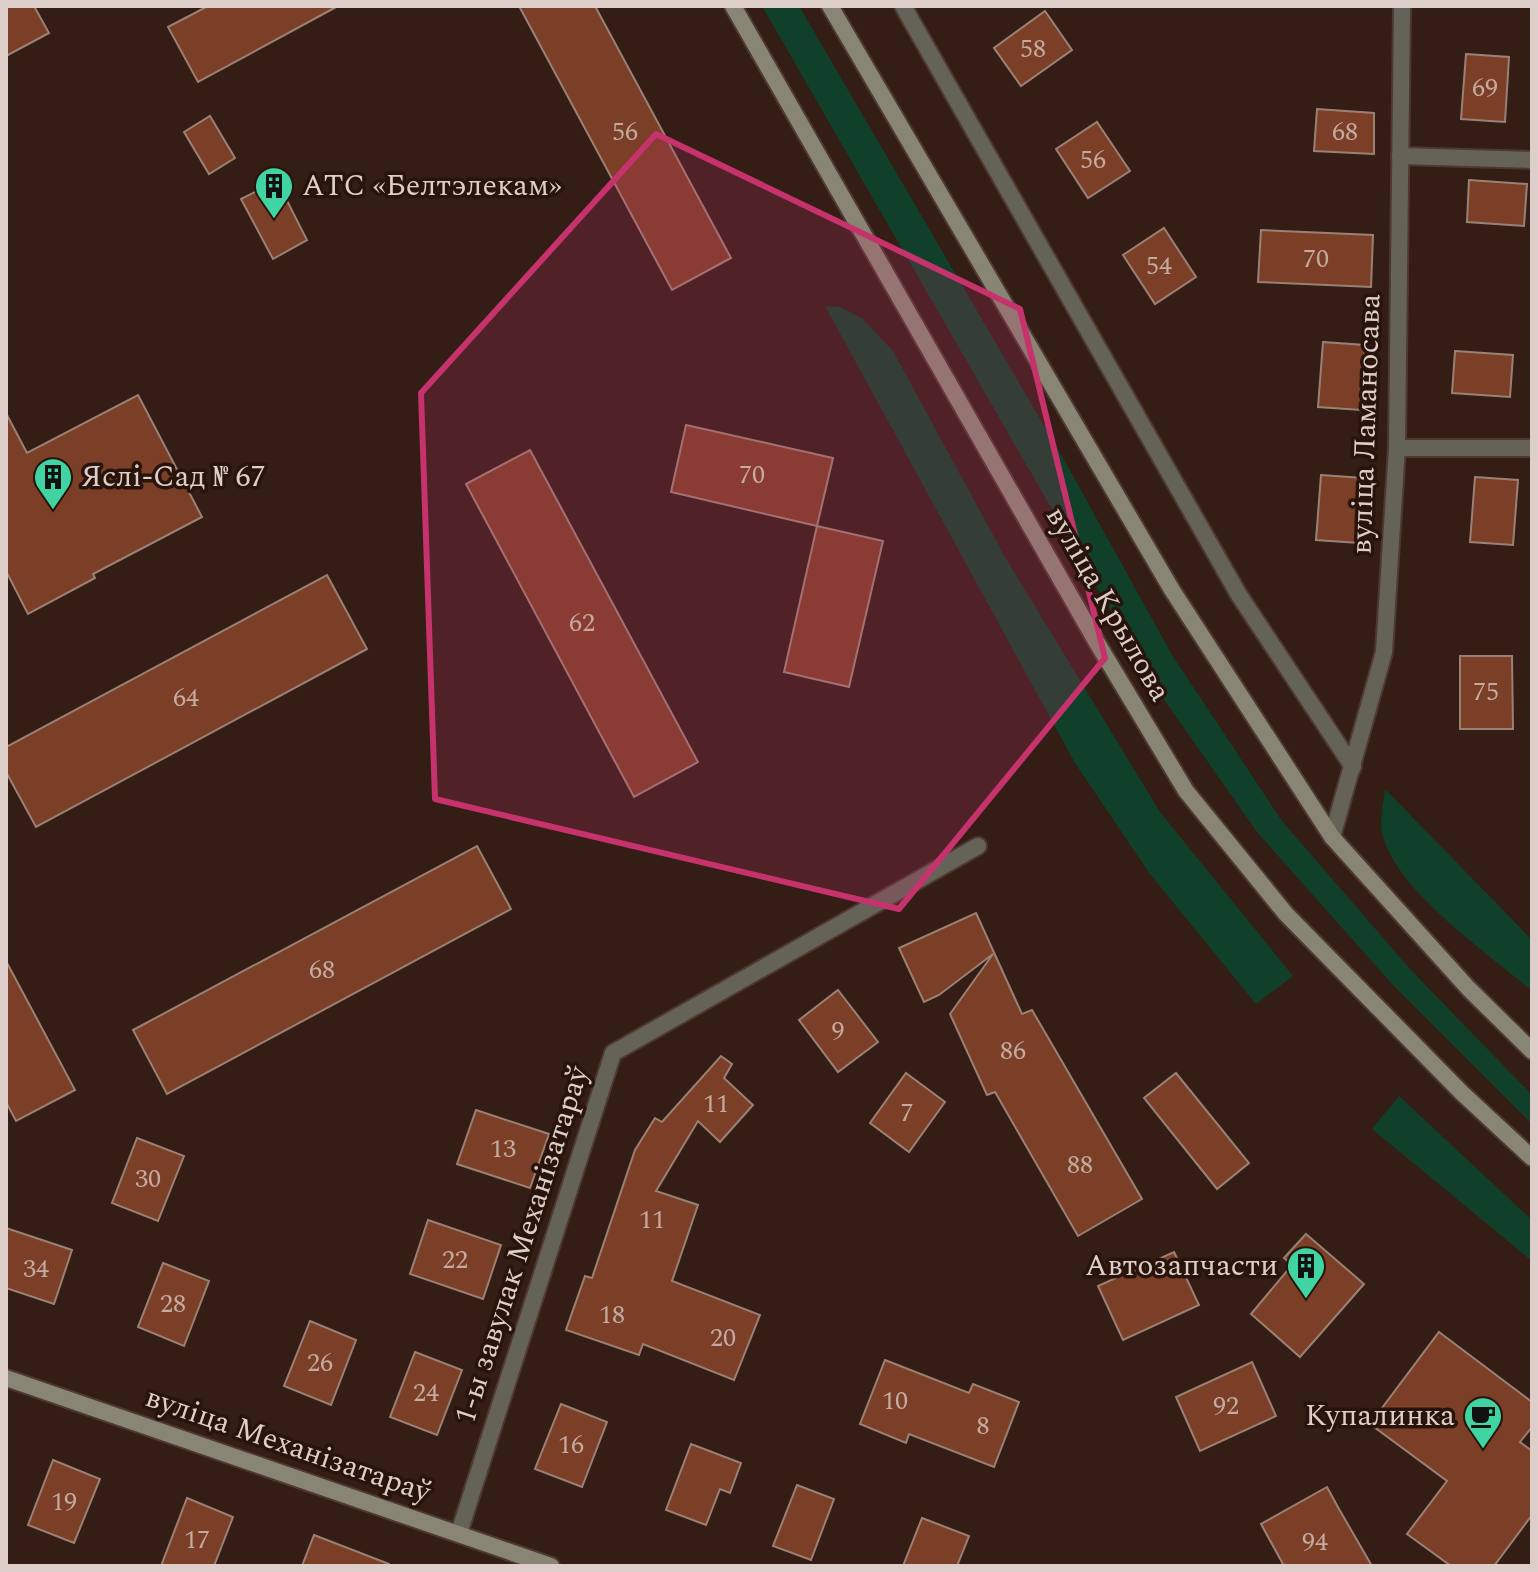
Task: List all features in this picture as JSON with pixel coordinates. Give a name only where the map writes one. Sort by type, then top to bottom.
[{"type":"main road","name":"вуліца Крылова","points":[[733,6],[1048,558],[1186,791],[1286,914],[1462,1093],[1532,1158]]},
{"type":"main road","name":"вуліца Крылова","points":[[830,6],[1172,590],[1332,837],[1468,988],[1532,1051]]},
{"type":"main road","name":"вуліца Механізатараў","points":[[6,1378],[551,1566]]},
{"type":"street","points":[[903,6],[1239,595],[1353,767]]},
{"type":"street","name":"вуліца Ламаносава","points":[[1332,837],[1384,652],[1397,448],[1402,6]]},
{"type":"street","points":[[1400,156],[1532,160]]},
{"type":"street","points":[[1397,448],[1532,448]]},
{"type":"street","name":"1-ы завулак Механізатараў","points":[[459,1533],[613,1053],[978,846]]},
{"type":"highlighted area","points":[[656,134],[1020,309],[1105,658],[899,909],[435,799],[421,393]]},
{"type":"green space","points":[[762,6],[799,6],[1067,465],[1172,655],[1282,821],[1410,969],[1532,1095],[1532,1124],[1392,984],[1257,832],[1151,681]]},
{"type":"green space","points":[[825,306],[840,307],[863,319],[893,351],[1005,557],[1160,812],[1293,976],[1256,1004],[1150,874],[1075,763]]},
{"type":"green space","points":[[1385,789],[1532,940],[1532,991],[1445,919],[1404,876],[1390,854],[1382,832]]},
{"type":"green space","points":[[1399,1096],[1532,1220],[1532,1261],[1372,1129]]},
{"type":"building","points":[[6,6],[34,6],[49,33],[6,56]]},
{"type":"building","points":[[208,6],[338,6],[198,82],[168,27]]},
{"type":"building","points":[[519,6],[595,6],[731,258],[672,290]]},
{"type":"building","points":[[1045,11],[1072,50],[1021,86],[994,48]]},
{"type":"building","points":[[1466,54],[1509,57],[1505,122],[1461,119]]},
{"type":"building","points":[[1317,109],[1374,113],[1374,154],[1314,151]]},
{"type":"building","points":[[210,116],[235,158],[209,174],[184,132]]},
{"type":"building","points":[[1097,122],[1130,171],[1088,198],[1056,149]]},
{"type":"building","points":[[1469,180],[1527,184],[1524,226],[1467,222]]},
{"type":"building","name":"АТС «Белтэлекам»","points":[[277,181],[307,240],[273,259],[241,199]]},
{"type":"building","points":[[1164,228],[1196,277],[1155,304],[1123,255]]},
{"type":"building","points":[[1261,230],[1373,235],[1371,287],[1258,282]]},
{"type":"building","points":[[1323,342],[1365,345],[1361,410],[1318,407]]},
{"type":"building","points":[[1455,351],[1513,355],[1510,397],[1452,393]]},
{"type":"building","name":"Яслі-Сад № 67","points":[[138,395],[202,517],[93,574],[95,578],[28,614],[6,571],[6,413],[27,453]]},
{"type":"building","points":[[686,425],[833,458],[817,526],[671,492]]},
{"type":"building","points":[[530,450],[698,762],[634,797],[466,484]]},
{"type":"building","points":[[1321,475],[1363,478],[1359,543],[1316,540]]},
{"type":"building","points":[[1475,477],[1518,480],[1513,545],[1470,542]]},
{"type":"building","points":[[817,526],[883,541],[849,687],[784,672]]},
{"type":"building","points":[[327,575],[367,649],[36,827],[6,772],[6,747]]},
{"type":"building","points":[[1460,656],[1512,656],[1513,729],[1460,729]]},
{"type":"building","points":[[477,846],[511,909],[167,1094],[133,1030]]},
{"type":"building","points":[[976,913],[1022,1014],[1032,1010],[1142,1199],[1078,1236],[995,1092],[987,1095],[950,1014],[993,954],[939,995],[924,1002],[899,948]]},
{"type":"building","points":[[6,961],[75,1090],[16,1121],[6,1102]]},
{"type":"building","points":[[838,990],[878,1042],[838,1072],[799,1020]]},
{"type":"building","points":[[721,1056],[732,1064],[724,1078],[753,1105],[720,1142],[698,1121],[656,1191],[698,1205],[672,1281],[760,1315],[734,1380],[643,1344],[639,1355],[566,1330],[585,1276],[592,1278],[635,1150],[655,1118],[662,1122]]},
{"type":"building","points":[[906,1073],[945,1102],[909,1152],[870,1123]]},
{"type":"building","points":[[1176,1073],[1249,1163],[1217,1189],[1144,1098]]},
{"type":"building","points":[[476,1110],[549,1134],[530,1188],[457,1164]]},
{"type":"building","points":[[137,1138],[184,1156],[158,1221],[112,1203]]},
{"type":"building","points":[[428,1220],[501,1245],[483,1299],[410,1274]]},
{"type":"building","points":[[6,1228],[72,1250],[54,1304],[6,1288]]},
{"type":"building","points":[[1306,1234],[1364,1284],[1300,1357],[1251,1314],[1292,1265],[1284,1258]]},
{"type":"building","points":[[1174,1252],[1199,1305],[1123,1340],[1098,1286]]},
{"type":"building","points":[[163,1263],[209,1281],[184,1346],[138,1327]]},
{"type":"building","points":[[310,1321],[356,1340],[331,1405],[284,1386]]},
{"type":"building","points":[[1439,1332],[1532,1402],[1532,1427],[1520,1442],[1532,1451],[1532,1515],[1494,1566],[1451,1566],[1407,1534],[1447,1481],[1370,1424]]},
{"type":"building","points":[[415,1352],[462,1370],[437,1435],[390,1417]]},
{"type":"building","points":[[885,1360],[969,1393],[973,1384],[1019,1402],[994,1467],[909,1434],[906,1443],[860,1424]]},
{"type":"building","points":[[1252,1362],[1276,1416],[1200,1451],[1176,1397]]},
{"type":"building","points":[[561,1404],[607,1422],[582,1487],[535,1469]]},
{"type":"building","points":[[691,1444],[741,1463],[730,1493],[720,1489],[706,1525],[666,1510]]},
{"type":"building","points":[[53,1460],[100,1479],[74,1543],[28,1525]]},
{"type":"building","points":[[797,1485],[834,1499],[811,1560],[773,1546]]},
{"type":"building","points":[[1327,1487],[1372,1566],[1284,1566],[1261,1524]]},
{"type":"building","points":[[187,1498],[233,1517],[214,1566],[161,1566]]},
{"type":"building","points":[[922,1518],[969,1536],[957,1566],[903,1566]]},
{"type":"building","points":[[314,1535],[389,1564],[389,1566],[302,1566]]},
{"type":"place","name":"АТС «Белтэлекам»","points":[[274,220]]},
{"type":"place","name":"Яслі-Сад № 67","points":[[53,511]]},
{"type":"place","name":"Автозапчасти","points":[[1306,1300]]},
{"type":"place","name":"Купалинка","points":[[1483,1450]]}]
